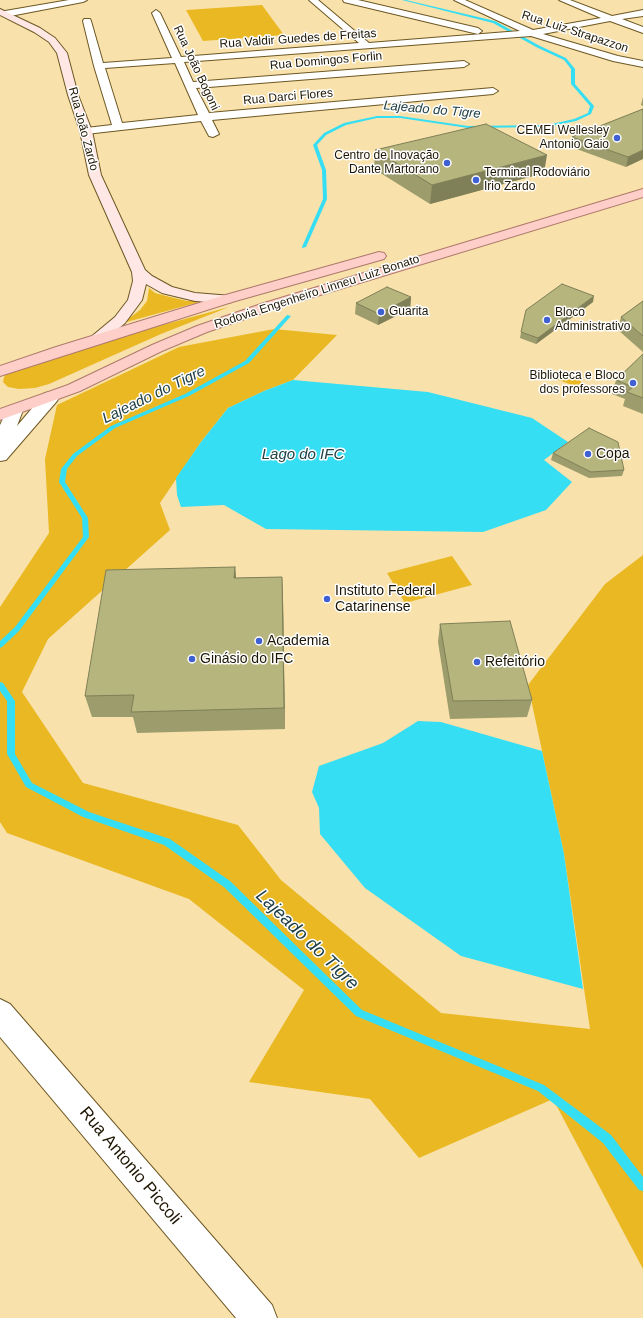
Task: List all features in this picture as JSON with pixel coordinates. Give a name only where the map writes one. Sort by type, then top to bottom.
[{"type":"main road","name":"Rua João Zardo","points":[[4,16],[37,30],[52,40],[62,53],[73,95],[86,130],[96,175],[130,257],[139,272],[147,279],[167,290],[195,297],[227,299]]},
{"type":"main road","name":"Rodovia Engenheiro Linneu Luiz Bonato","points":[[5,410],[51,397],[202,329],[269,306],[643,193]]},
{"type":"main road","name":"Rodovia Engenheiro Linneu Luiz Bonato","points":[[1,371],[227,299],[388,254]]},
{"type":"main road","points":[[96,340],[120,320],[135,300],[140,281],[139,272]]},
{"type":"street","points":[[4,16],[83,0]]},
{"type":"street","points":[[313,0],[366,45]]},
{"type":"street","points":[[346,0],[502,35],[528,34],[643,13]]},
{"type":"street","name":"Rua Luiz Strapazzon","points":[[458,0],[528,34],[616,59],[643,64]]},
{"type":"street","points":[[563,0],[643,30]]},
{"type":"street","name":"Rua João Bogoni","points":[[156,13],[213,134]]},
{"type":"street","points":[[417,17],[440,40]]},
{"type":"street","points":[[87,21],[118,127]]},
{"type":"street","name":"Rua Valdir Guedes de Freitas","points":[[99,66],[502,35]]},
{"type":"street","name":"Rua Domingos Forlin","points":[[190,85],[467,66],[440,40]]},
{"type":"street","name":"Rua Darci Flores","points":[[86,130],[205,117],[493,91],[482,80]]},
{"type":"street","points":[[0,456],[51,397]]},
{"type":"street","points":[[0,445],[5,410]]},
{"type":"street","name":"Rua Antonio Piccoli","points":[[0,1014],[260,1318]]},
{"type":"shaded area","points":[[262,5],[284,35],[203,41],[186,10]]},
{"type":"shaded area","points":[[149,288],[155,293],[170,297],[187,301],[203,301],[123,323],[140,310],[147,301]]},
{"type":"shaded area","points":[[229,307],[161,334],[49,384],[35,388],[19,389],[8,387],[3,382],[8,371],[122,336]]},
{"type":"shaded area","points":[[274,329],[337,335],[293,380],[264,391],[228,408],[201,442],[160,503],[170,530],[48,639],[22,692],[83,783],[238,825],[281,880],[441,1013],[590,1029],[564,854],[528,685],[605,584],[643,555],[643,1269],[553,1099],[419,1158],[370,1099],[249,1082],[304,990],[189,899],[7,833],[0,822],[0,607],[49,533],[45,459],[57,405],[179,347]]},
{"type":"shaded area","points":[[579,375],[583,389],[553,378]]},
{"type":"shaded area","points":[[452,556],[472,585],[405,603],[387,573]]},
{"type":"water","name":"Lago do IFC","points":[[293,380],[428,392],[532,418],[568,442],[544,460],[572,482],[546,510],[483,532],[266,529],[224,505],[181,507],[177,495],[176,478],[201,442],[228,408],[264,391]]},
{"type":"water","points":[[418,721],[441,722],[542,751],[564,854],[583,989],[461,956],[365,888],[320,834],[319,808],[312,792],[319,766],[383,743]]},
{"type":"building","name":"CEMEI Wellesley Antonio Gaio","points":[[643,109],[643,150],[628,157],[572,137]]},
{"type":"building","points":[[486,124],[547,155],[432,185],[375,150]]},
{"type":"building","name":"Bloco Administrativo","points":[[562,284],[594,296],[538,338],[521,332],[526,310]]},
{"type":"building","points":[[387,287],[411,297],[379,314],[356,303]]},
{"type":"building","points":[[643,301],[643,336],[621,317]]},
{"type":"building","points":[[643,354],[643,398],[627,392],[633,387],[616,380]]},
{"type":"building","name":"Copa","points":[[589,428],[618,442],[624,470],[591,472],[553,453]]},
{"type":"building","name":"Ginásio do IFC","points":[[235,567],[234,578],[282,577],[284,708],[131,712],[134,695],[85,696],[106,570]]},
{"type":"building","name":"Refeitório","points":[[510,621],[532,700],[453,701],[440,624]]},
{"type":"waterway","name":"Lajeado do Tigre","points":[[304,247],[325,199],[324,170],[315,145],[325,134],[345,124],[377,117],[400,117],[468,127],[547,126],[575,120],[589,114],[592,106],[573,84],[573,69],[565,59],[539,47],[494,22],[403,0]]},
{"type":"waterway","name":"Lajeado do Tigre","points":[[0,645],[17,629],[86,537],[85,518],[62,482],[64,469],[75,455],[113,427],[187,395],[247,362],[289,316]]},
{"type":"waterway","name":"Lajeado do Tigre","points":[[0,685],[11,701],[11,754],[29,785],[86,815],[167,842],[227,884],[359,1013],[541,1088],[607,1139],[643,1186]]},
{"type":"place","name":"CEMEI Wellesley Antonio Gaio","points":[[617,138]]},
{"type":"place","name":"Centro de Inovação Dante Martorano","points":[[447,163]]},
{"type":"place","name":"Terminal Rodoviário Irio Zardo","points":[[476,180]]},
{"type":"place","name":"Guarita","points":[[381,312]]},
{"type":"place","name":"Bloco Administrativo","points":[[547,320]]},
{"type":"place","name":"Biblioteca e Bloco dos professores","points":[[633,383]]},
{"type":"place","name":"Copa","points":[[588,454]]},
{"type":"place","name":"Instituto Federal Catarinense","points":[[327,599]]},
{"type":"place","name":"Academia","points":[[259,641]]},
{"type":"place","name":"Ginásio do IFC","points":[[192,659]]},
{"type":"place","name":"Refeitório","points":[[477,662]]}]
